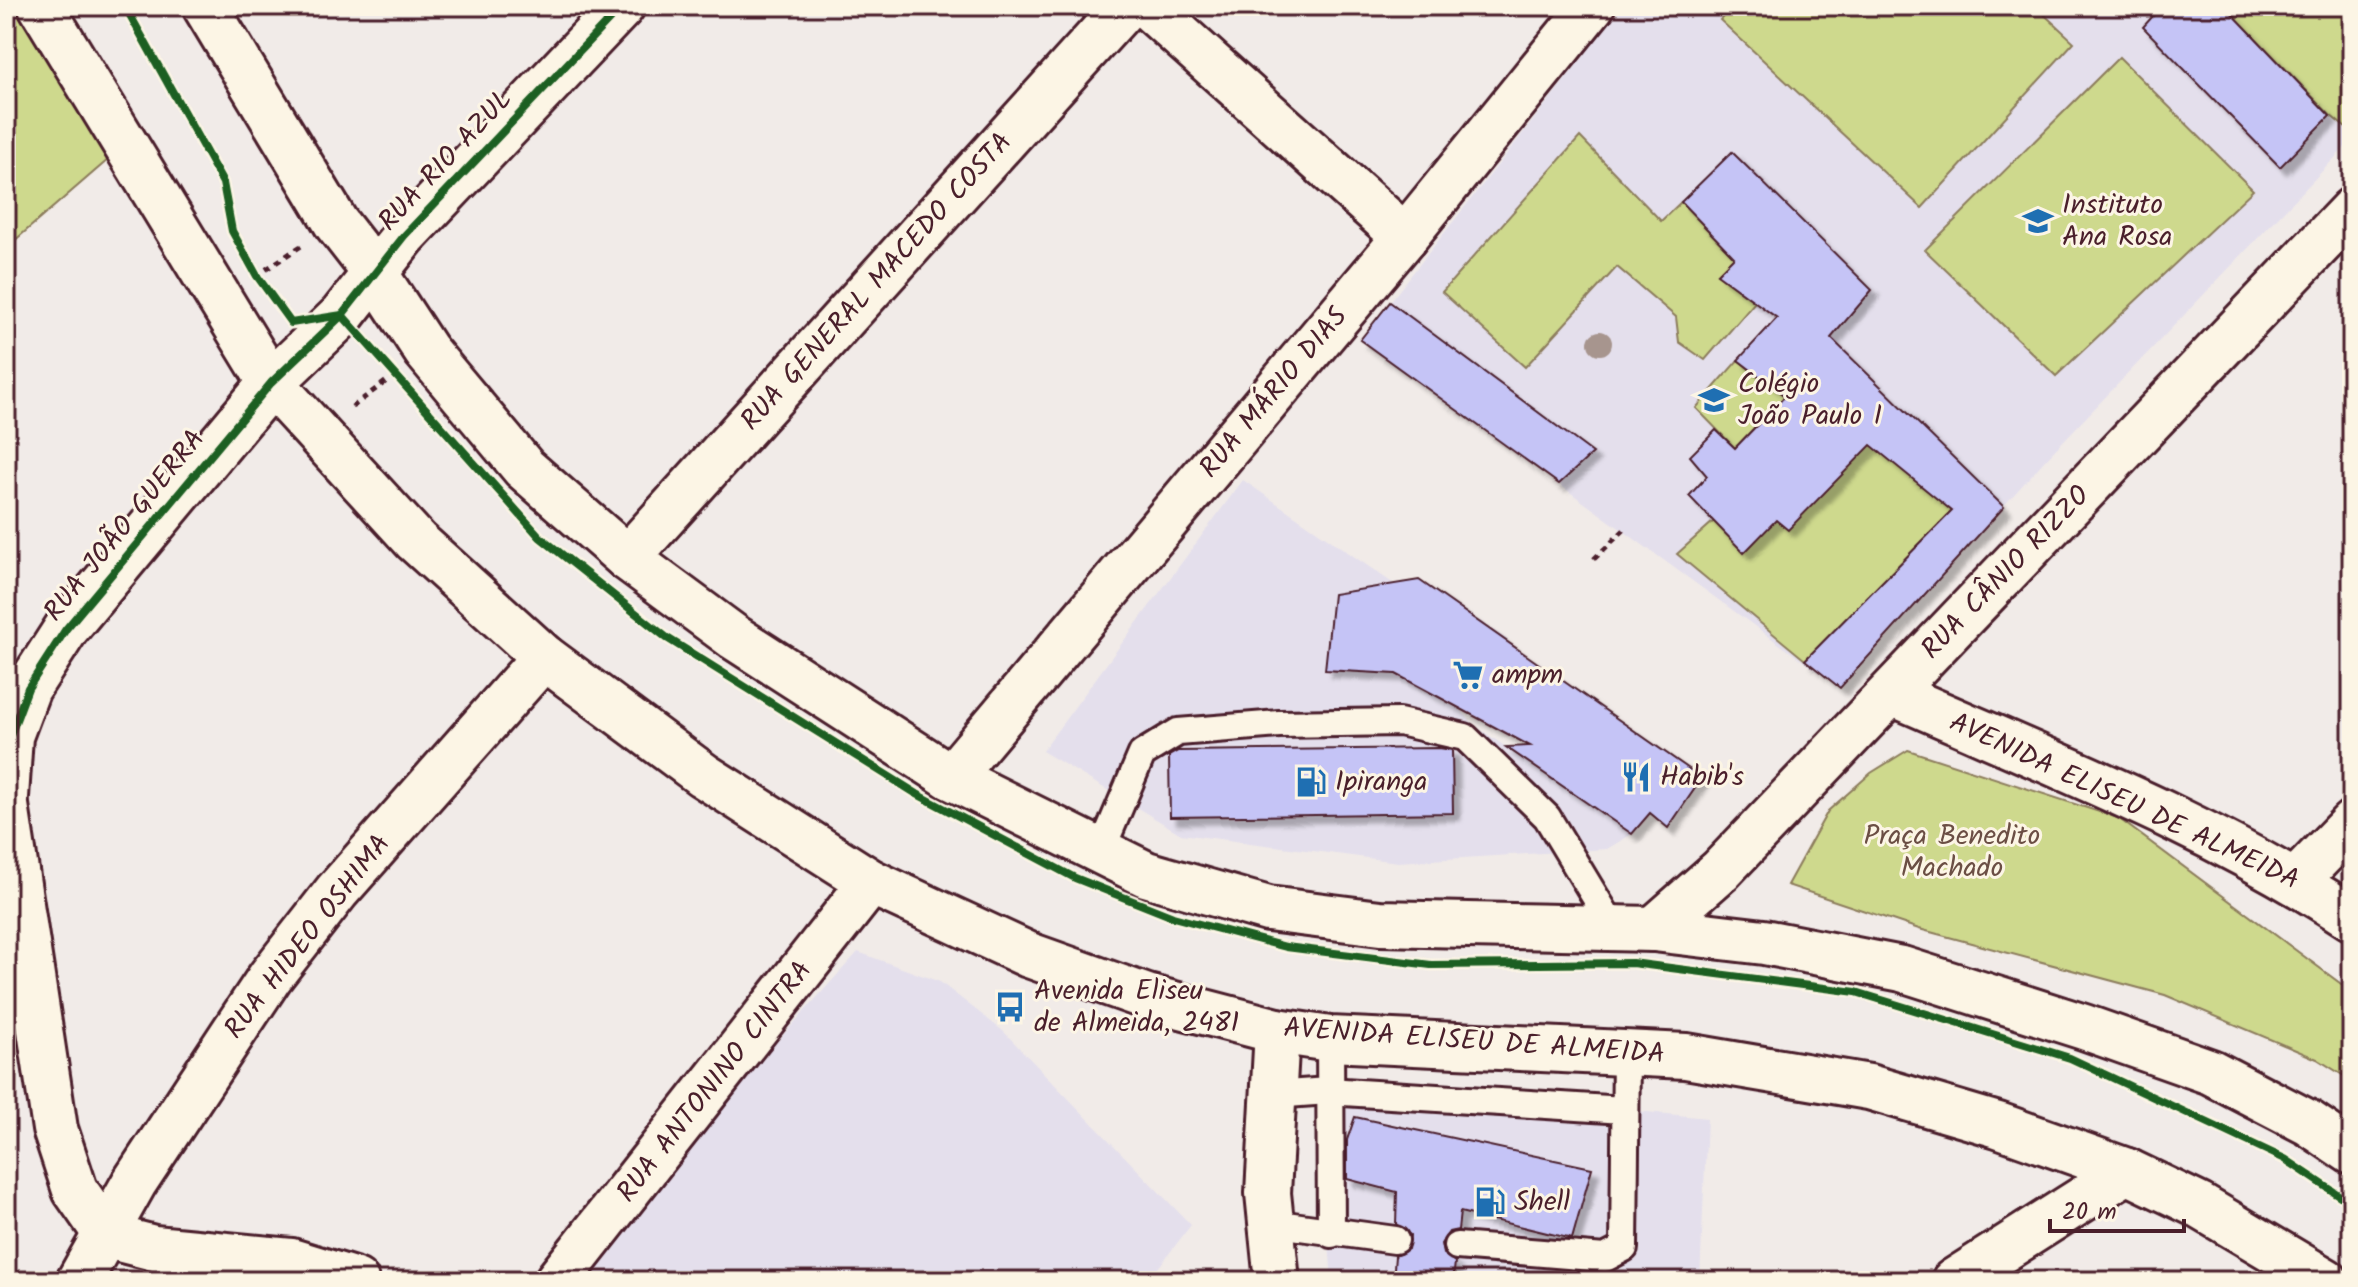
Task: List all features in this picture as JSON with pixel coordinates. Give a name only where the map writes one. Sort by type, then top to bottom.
[{"type":"street","name":"AVENIDA ELISEU DE ALMEIDA","points":[[41,6],[271,383],[416,541],[544,657],[703,775],[871,882],[1029,955],[1147,997],[1277,1031],[1330,1039],[1686,1056],[1869,1087],[1998,1125],[2127,1171],[2198,1205],[2326,1281]]},
{"type":"street","points":[[205,6],[336,223],[375,273],[426,351],[524,468],[627,558],[734,637],[951,777],[1146,874],[1268,909],[1380,923],[1634,929],[1764,942],[1902,969],[2069,1022],[2211,1072],[2309,1123],[2352,1152]]},
{"type":"street","name":"RUA RIO AZUL","points":[[271,383],[342,315],[404,236],[622,6]]},
{"type":"street","name":"RUA GENERAL MACEDO COSTA","points":[[627,558],[1126,6]]},
{"type":"street","points":[[1147,6],[1405,237]]},
{"type":"street","name":"RUA MÁRIO DIAS","points":[[951,777],[1405,237],[1592,6]]},
{"type":"street","name":"RUA CÂNIO RIZZO","points":[[1634,929],[1721,870],[2352,210]]},
{"type":"street","name":"RUA JOÃO GUERRA","points":[[6,797],[10,736],[28,688],[66,629],[271,383]]},
{"type":"street","name":"RUA HIDEO OSHIMA","points":[[79,1281],[134,1183],[270,977],[337,891],[544,657]]},
{"type":"street","name":"AVENIDA ELISEU DE ALMEIDA","points":[[1892,693],[2157,812],[2296,881],[2352,918]]},
{"type":"street","points":[[6,805],[55,1129],[75,1190],[107,1236],[154,1248],[291,1261],[356,1281]]},
{"type":"street","points":[[2296,881],[2352,823]]},
{"type":"street","name":"RUA ANTONINO CINTRA","points":[[557,1281],[871,882]]},
{"type":"street","points":[[1277,1031],[1268,1193],[1277,1281]]},
{"type":"street","points":[[1954,1281],[2127,1171]]},
{"type":"lane","points":[[1101,851],[1142,754],[1178,732],[1279,724],[1399,722],[1465,737],[1547,817],[1634,929]]},
{"type":"lane","points":[[1330,1039],[1331,1234]]},
{"type":"lane","points":[[1457,1246],[1605,1258],[1624,1248],[1626,1053]]},
{"type":"lane","points":[[1273,1095],[1328,1091],[1624,1110]]},
{"type":"lane","points":[[1271,1223],[1331,1234],[1395,1240]]},
{"type":"path","points":[[251,265],[265,288]]},
{"type":"path","points":[[342,315],[404,384]]},
{"type":"path","points":[[1594,559],[1624,530]]},
{"type":"shaded area","points":[[1623,6],[2352,6],[2352,140],[2045,460],[1840,688],[1360,340]]},
{"type":"shaded area","points":[[1243,480],[1394,584],[1419,580],[1508,640],[1459,708],[1474,725],[1632,834],[1607,849],[1398,862],[1181,834],[1042,751]]},
{"type":"shaded area","points":[[858,952],[940,982],[1003,1031],[1191,1225],[1148,1281],[561,1281]]},
{"type":"shaded area","points":[[1316,1079],[1707,1118],[1700,1281],[1332,1281]]},
{"type":"green space","points":[[6,6],[15,6],[109,159],[6,248]]},
{"type":"green space","points":[[1733,6],[2035,6],[2074,42],[1922,208],[1720,20]]},
{"type":"green space","points":[[2225,6],[2352,6],[2352,133],[2330,115]]},
{"type":"green space","points":[[2119,57],[2253,190],[2056,376],[1925,250]]},
{"type":"green space","points":[[1580,137],[1661,221],[1681,202],[1734,257],[1717,274],[1755,302],[1705,360],[1679,342],[1676,317],[1617,267],[1525,367],[1442,292]]},
{"type":"green space","points":[[1738,360],[1791,401],[1803,388],[1952,511],[1805,660],[1677,554],[1714,521],[1744,552],[1776,520],[1787,529],[1771,410],[1735,448],[1696,408]]},
{"type":"green space","name":"Praça Benedito Machado","points":[[1908,750],[2118,818],[2352,992],[2352,1081],[2317,1059],[2165,995],[1919,929],[1787,885],[1828,811],[1871,773]]},
{"type":"building","points":[[2162,6],[2225,6],[2330,116],[2280,167],[2143,27]]},
{"type":"building","points":[[1732,152],[1872,290],[1831,338],[2004,507],[1840,688],[1805,660],[1952,511],[1871,445],[1788,530],[1776,520],[1744,553],[1689,496],[1707,476],[1690,456],[1716,430],[1735,448],[1785,396],[1738,360],[1777,318],[1717,274],[1734,257],[1681,202]]},
{"type":"building","points":[[1390,302],[1593,453],[1559,484],[1360,340]]},
{"type":"building","points":[[1419,580],[1702,778],[1668,828],[1650,813],[1632,834],[1506,747],[1530,746],[1396,674],[1325,670],[1333,594]]},
{"type":"building","name":"Ipiranga","points":[[1452,750],[1453,813],[1170,817],[1169,756],[1178,751]]},
{"type":"building","name":"Shell","points":[[1355,1117],[1592,1168],[1572,1239],[1460,1212],[1458,1230],[1449,1232],[1441,1244],[1443,1254],[1455,1262],[1453,1281],[1393,1281],[1395,1256],[1408,1249],[1410,1235],[1396,1224],[1397,1192],[1347,1179],[1347,1140]]},
{"type":"cycle path","points":[[125,6],[223,183],[232,231],[257,276],[291,323],[342,315],[540,537],[667,638],[917,794],[1075,878],[1173,917],[1286,947],[1431,965],[1632,963],[1856,992],[2070,1058],[2285,1159],[2352,1204]]},
{"type":"cycle path","points":[[6,797],[10,736],[28,688],[66,629],[271,383],[342,315],[404,236],[622,6]]},
{"type":"place","name":"Instituto Ana Rosa","points":[[2038,221]]},
{"type":"place","name":"Colégio João Paulo I","points":[[1714,400]]},
{"type":"place","name":"ampm","points":[[1468,675]]},
{"type":"place","name":"Habib's","points":[[1636,777]]},
{"type":"place","name":"Ipiranga","points":[[1311,782]]},
{"type":"place","name":"Avenida Eliseu de Almeida, 2481","points":[[1010,1007]]},
{"type":"place","name":"Shell","points":[[1490,1202]]}]
